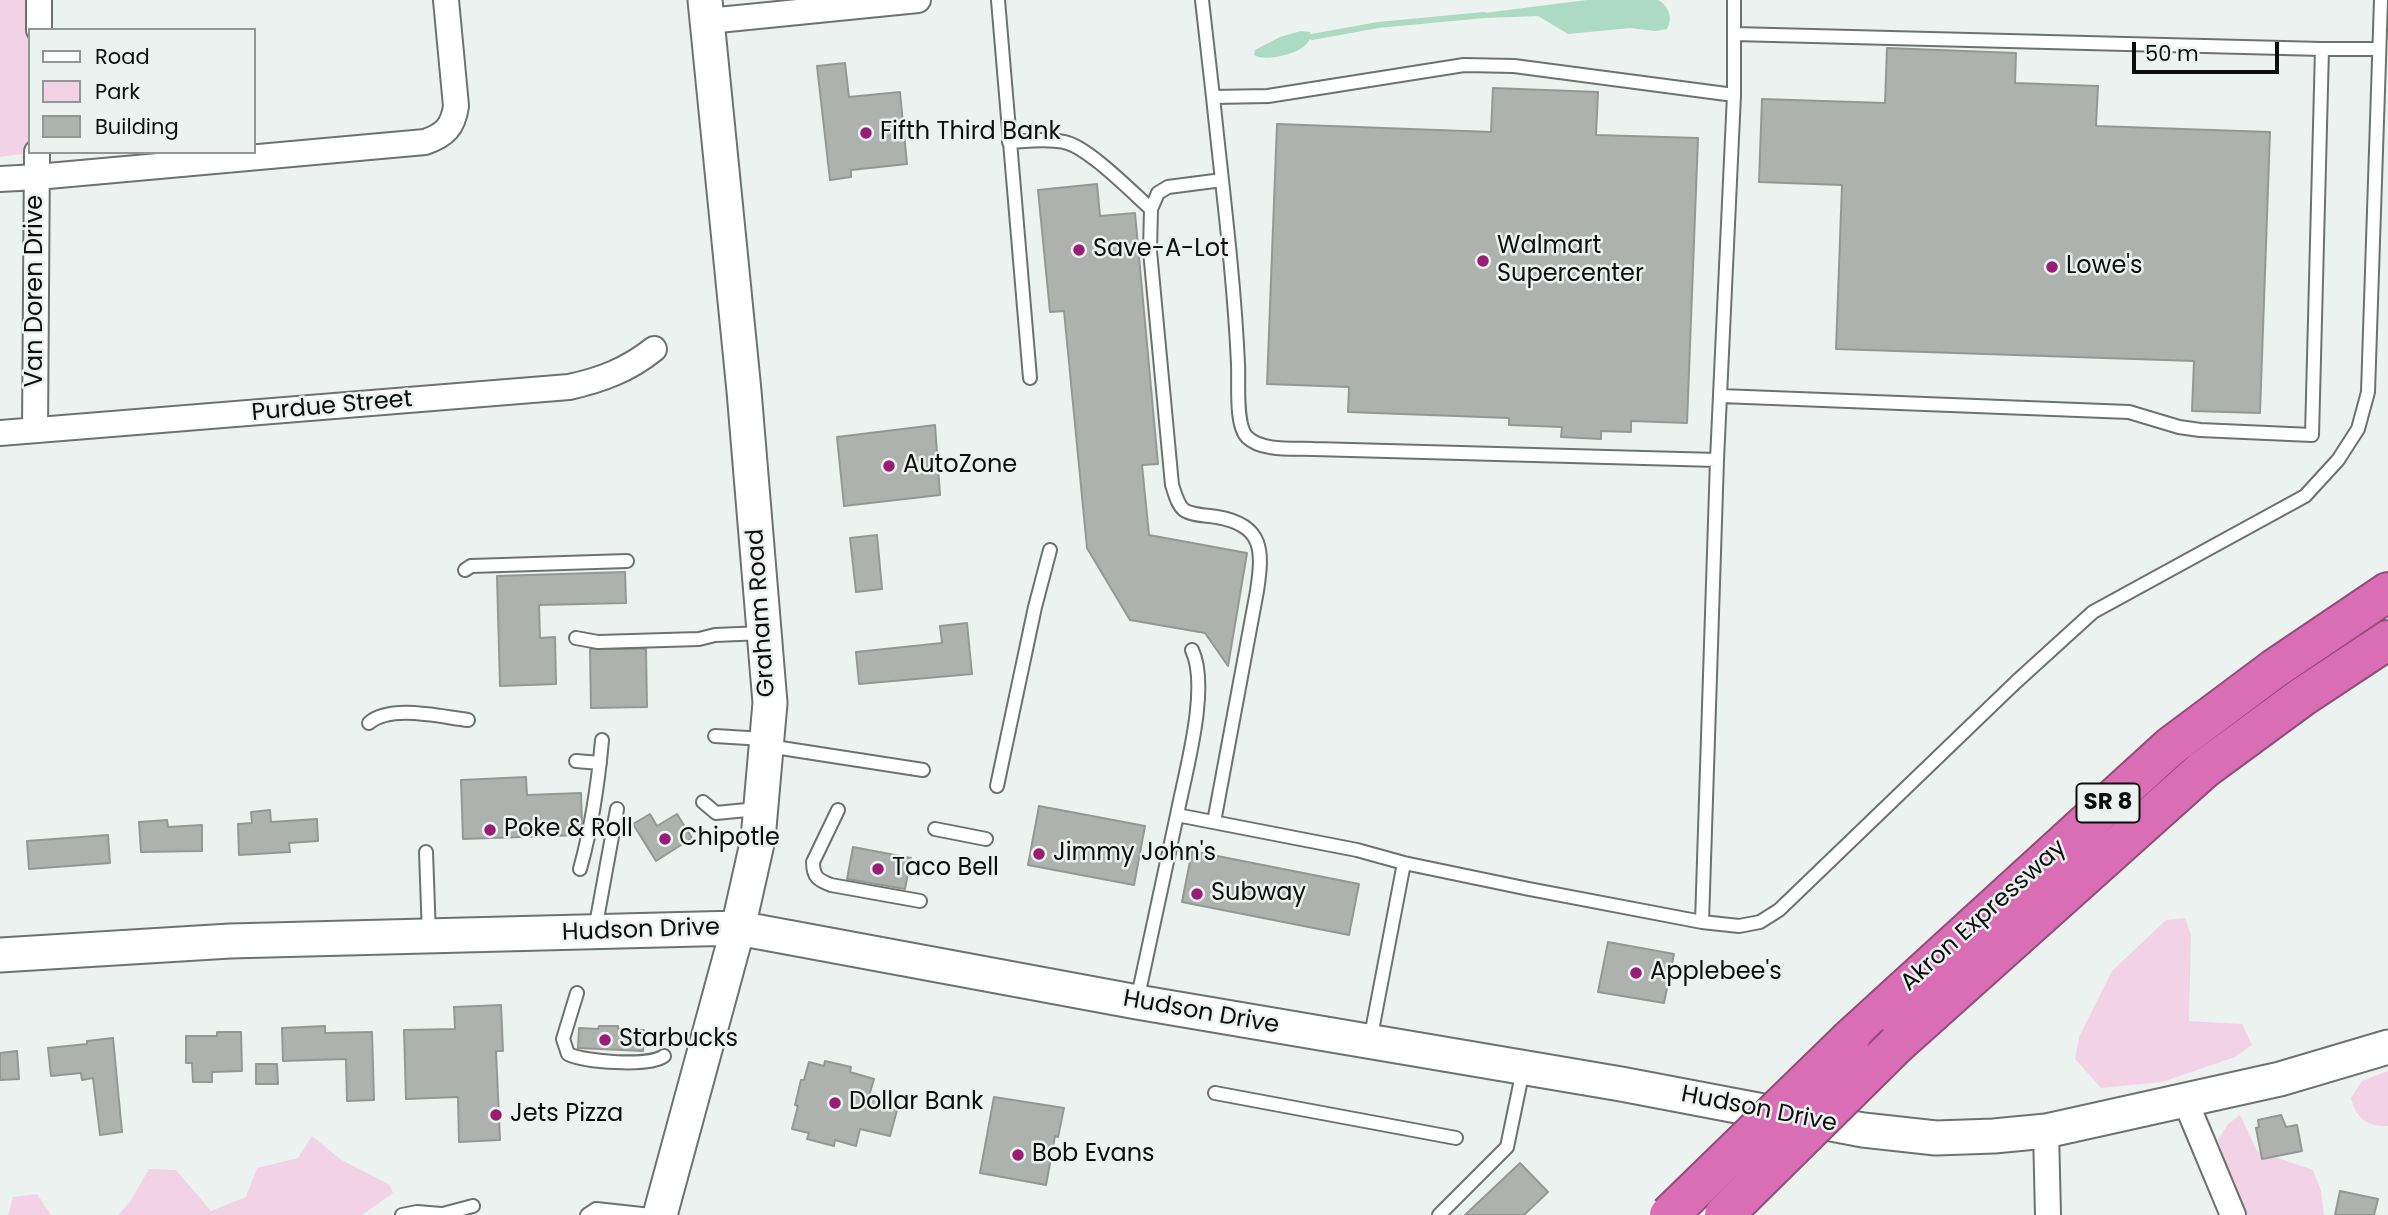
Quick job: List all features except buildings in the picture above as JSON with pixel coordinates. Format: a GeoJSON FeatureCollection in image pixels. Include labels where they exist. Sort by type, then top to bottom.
{"type":"FeatureCollection","features":[{"type":"Feature","properties":{"kind":"highway","name":"Akron Expressway"},"geometry":{"type":"LineString","coordinates":[[1669,1215],[1850,1039],[2171,746],[2274,669],[2388,592]]}},
{"type":"Feature","properties":{"kind":"highway","name":"Akron Expressway"},"geometry":{"type":"LineString","coordinates":[[1724,1215],[1897,1045],[2204,769],[2302,697],[2388,640]]}},
{"type":"Feature","properties":{"kind":"street"},"geometry":{"type":"LineString","coordinates":[[39,0],[39,28]]}},
{"type":"Feature","properties":{"kind":"street"},"geometry":{"type":"LineString","coordinates":[[0,179],[425,142],[437,138],[454,119],[456,106],[446,0]]}},
{"type":"Feature","properties":{"kind":"street"},"geometry":{"type":"LineString","coordinates":[[706,11],[918,0]]}},
{"type":"Feature","properties":{"kind":"street","name":"Graham Road"},"geometry":{"type":"LineString","coordinates":[[660,1215],[738,928],[758,839],[770,703],[706,11]]}},
{"type":"Feature","properties":{"kind":"street","name":"Van Doren Drive"},"geometry":{"type":"LineString","coordinates":[[35,430],[37,154]]}},
{"type":"Feature","properties":{"kind":"street","name":"Purdue Street"},"geometry":{"type":"LineString","coordinates":[[0,433],[569,387],[604,379],[639,361],[653,349]]}},
{"type":"Feature","properties":{"kind":"street","name":"Hudson Drive"},"geometry":{"type":"LineString","coordinates":[[0,955],[230,941],[738,928],[1137,1002],[1884,1133],[1936,1138],[2046,1131],[2280,1079],[2388,1048]]}},
{"type":"Feature","properties":{"kind":"street"},"geometry":{"type":"LineString","coordinates":[[2185,1100],[2233,1215]]}},
{"type":"Feature","properties":{"kind":"street"},"geometry":{"type":"LineString","coordinates":[[2046,1131],[2048,1215]]}},
{"type":"Feature","properties":{"kind":"lane"},"geometry":{"type":"LineString","coordinates":[[998,0],[1030,378]]}},
{"type":"Feature","properties":{"kind":"lane"},"geometry":{"type":"LineString","coordinates":[[1202,0],[1222,180],[1238,360],[1240,423],[1245,436],[1254,443],[1271,447],[1717,460]]}},
{"type":"Feature","properties":{"kind":"lane"},"geometry":{"type":"LineString","coordinates":[[1702,922],[1717,460],[1734,95],[1734,0]]}},
{"type":"Feature","properties":{"kind":"lane"},"geometry":{"type":"LineString","coordinates":[[1177,815],[1702,922],[1739,926],[1760,922],[1779,910],[2016,682],[2093,612],[2305,496],[2338,460],[2358,429],[2368,392],[2381,0]]}},
{"type":"Feature","properties":{"kind":"lane"},"geometry":{"type":"LineString","coordinates":[[1734,34],[2379,49]]}},
{"type":"Feature","properties":{"kind":"lane"},"geometry":{"type":"LineString","coordinates":[[1721,396],[2129,412],[2179,427],[2200,430],[2312,435],[2322,49]]}},
{"type":"Feature","properties":{"kind":"lane"},"geometry":{"type":"LineString","coordinates":[[1213,97],[1268,96],[1464,65],[1514,66],[1734,95]]}},
{"type":"Feature","properties":{"kind":"lane"},"geometry":{"type":"LineString","coordinates":[[1009,142],[1056,141],[1081,148],[1151,209]]}},
{"type":"Feature","properties":{"kind":"lane"},"geometry":{"type":"LineString","coordinates":[[1214,822],[1257,591],[1261,565],[1260,548],[1248,528],[1220,517],[1184,509],[1177,500],[1172,485],[1150,251],[1151,209],[1158,193],[1168,187],[1222,180]]}},
{"type":"Feature","properties":{"kind":"lane"},"geometry":{"type":"LineString","coordinates":[[997,786],[1035,607],[1050,550]]}},
{"type":"Feature","properties":{"kind":"lane"},"geometry":{"type":"LineString","coordinates":[[465,570],[471,566],[627,561]]}},
{"type":"Feature","properties":{"kind":"lane"},"geometry":{"type":"LineString","coordinates":[[576,638],[598,642],[699,639],[715,635],[765,633]]}},
{"type":"Feature","properties":{"kind":"lane"},"geometry":{"type":"LineString","coordinates":[[1137,1002],[1199,700],[1198,663],[1192,650]]}},
{"type":"Feature","properties":{"kind":"lane"},"geometry":{"type":"LineString","coordinates":[[369,723],[377,716],[388,713],[468,720]]}},
{"type":"Feature","properties":{"kind":"lane"},"geometry":{"type":"LineString","coordinates":[[715,736],[768,742],[923,770]]}},
{"type":"Feature","properties":{"kind":"lane"},"geometry":{"type":"LineString","coordinates":[[580,869],[593,821],[601,740]]}},
{"type":"Feature","properties":{"kind":"lane"},"geometry":{"type":"LineString","coordinates":[[576,761],[600,763]]}},
{"type":"Feature","properties":{"kind":"lane"},"geometry":{"type":"LineString","coordinates":[[702,802],[716,813],[761,809]]}},
{"type":"Feature","properties":{"kind":"lane"},"geometry":{"type":"LineString","coordinates":[[595,932],[617,809]]}},
{"type":"Feature","properties":{"kind":"lane"},"geometry":{"type":"LineString","coordinates":[[838,810],[813,862],[813,872],[818,880],[831,885],[920,901]]}},
{"type":"Feature","properties":{"kind":"lane"},"geometry":{"type":"LineString","coordinates":[[935,829],[986,839]]}},
{"type":"Feature","properties":{"kind":"lane"},"geometry":{"type":"LineString","coordinates":[[426,852],[429,937]]}},
{"type":"Feature","properties":{"kind":"lane"},"geometry":{"type":"LineString","coordinates":[[1370,1041],[1404,863]]}},
{"type":"Feature","properties":{"kind":"lane"},"geometry":{"type":"LineString","coordinates":[[577,993],[563,1039],[568,1054],[586,1059],[651,1062],[664,1056]]}},
{"type":"Feature","properties":{"kind":"lane"},"geometry":{"type":"LineString","coordinates":[[1439,1215],[1507,1147],[1523,1068]]}},
{"type":"Feature","properties":{"kind":"lane"},"geometry":{"type":"LineString","coordinates":[[1215,1093],[1456,1138]]}},
{"type":"Feature","properties":{"kind":"lane"},"geometry":{"type":"LineString","coordinates":[[402,1215],[417,1212],[440,1214],[473,1206]]}},
{"type":"Feature","properties":{"kind":"lane"},"geometry":{"type":"LineString","coordinates":[[587,1215],[596,1209],[651,1215]]}},
{"type":"Feature","properties":{"kind":"green space"},"geometry":{"type":"Polygon","coordinates":[[[0,0],[30,0],[28,153],[0,157],[0,0]]]}},
{"type":"Feature","properties":{"kind":"green space"},"geometry":{"type":"Polygon","coordinates":[[[2185,918],[2191,935],[2189,1021],[2242,1024],[2252,1045],[2235,1057],[2162,1082],[2101,1088],[2075,1059],[2079,1037],[2112,971],[2166,920],[2185,918]]]}},
{"type":"Feature","properties":{"kind":"green space"},"geometry":{"type":"Polygon","coordinates":[[[2388,1071],[2388,1126],[2374,1125],[2359,1116],[2351,1098],[2362,1081],[2388,1071]]]}},
{"type":"Feature","properties":{"kind":"green space"},"geometry":{"type":"Polygon","coordinates":[[[2240,1115],[2257,1151],[2313,1170],[2321,1191],[2324,1215],[2245,1215],[2218,1140],[2228,1124],[2240,1115]]]}},
{"type":"Feature","properties":{"kind":"green space"},"geometry":{"type":"Polygon","coordinates":[[[312,1136],[340,1159],[390,1185],[393,1193],[362,1215],[118,1215],[130,1202],[149,1169],[176,1170],[211,1211],[246,1197],[257,1168],[298,1158],[312,1136]]]}},
{"type":"Feature","properties":{"kind":"green space"},"geometry":{"type":"Polygon","coordinates":[[[37,1194],[51,1215],[8,1215],[13,1197],[37,1194]]]}},
{"type":"Feature","properties":{"kind":"shaded area"},"geometry":{"type":"Polygon","coordinates":[[[1587,0],[1658,0],[1667,9],[1669,25],[1667,29],[1656,31],[1630,28],[1568,34],[1538,16],[1484,18],[1484,13],[1587,0]]]}},
{"type":"Feature","properties":{"kind":"shaded area"},"geometry":{"type":"Polygon","coordinates":[[[1301,31],[1310,32],[1310,39],[1298,50],[1279,57],[1254,55],[1255,50],[1280,37],[1301,31]]]}},
{"type":"Feature","properties":{"kind":"waterway"},"geometry":{"type":"LineString","coordinates":[[1312,37],[1378,25],[1484,15]]}},
{"type":"Feature","properties":{"kind":"place","name":"Fifth Third Bank"},"geometry":{"type":"Point","coordinates":[866,133]}},
{"type":"Feature","properties":{"kind":"place","name":"Save-A-Lot"},"geometry":{"type":"Point","coordinates":[1079,250]}},
{"type":"Feature","properties":{"kind":"place","name":"Walmart Supercenter"},"geometry":{"type":"Point","coordinates":[1483,261]}},
{"type":"Feature","properties":{"kind":"place","name":"Lowe's"},"geometry":{"type":"Point","coordinates":[2052,267]}},
{"type":"Feature","properties":{"kind":"place","name":"AutoZone"},"geometry":{"type":"Point","coordinates":[889,466]}},
{"type":"Feature","properties":{"kind":"place","name":"Poke & Roll"},"geometry":{"type":"Point","coordinates":[490,830]}},
{"type":"Feature","properties":{"kind":"place","name":"Chipotle"},"geometry":{"type":"Point","coordinates":[665,839]}},
{"type":"Feature","properties":{"kind":"place","name":"Jimmy John's"},"geometry":{"type":"Point","coordinates":[1039,854]}},
{"type":"Feature","properties":{"kind":"place","name":"Taco Bell"},"geometry":{"type":"Point","coordinates":[878,869]}},
{"type":"Feature","properties":{"kind":"place","name":"Subway"},"geometry":{"type":"Point","coordinates":[1197,894]}},
{"type":"Feature","properties":{"kind":"place","name":"Applebee's"},"geometry":{"type":"Point","coordinates":[1636,973]}},
{"type":"Feature","properties":{"kind":"place","name":"Starbucks"},"geometry":{"type":"Point","coordinates":[605,1040]}},
{"type":"Feature","properties":{"kind":"place","name":"Dollar Bank"},"geometry":{"type":"Point","coordinates":[835,1103]}},
{"type":"Feature","properties":{"kind":"place","name":"Jets Pizza"},"geometry":{"type":"Point","coordinates":[496,1115]}},
{"type":"Feature","properties":{"kind":"place","name":"Bob Evans"},"geometry":{"type":"Point","coordinates":[1018,1155]}}]}
